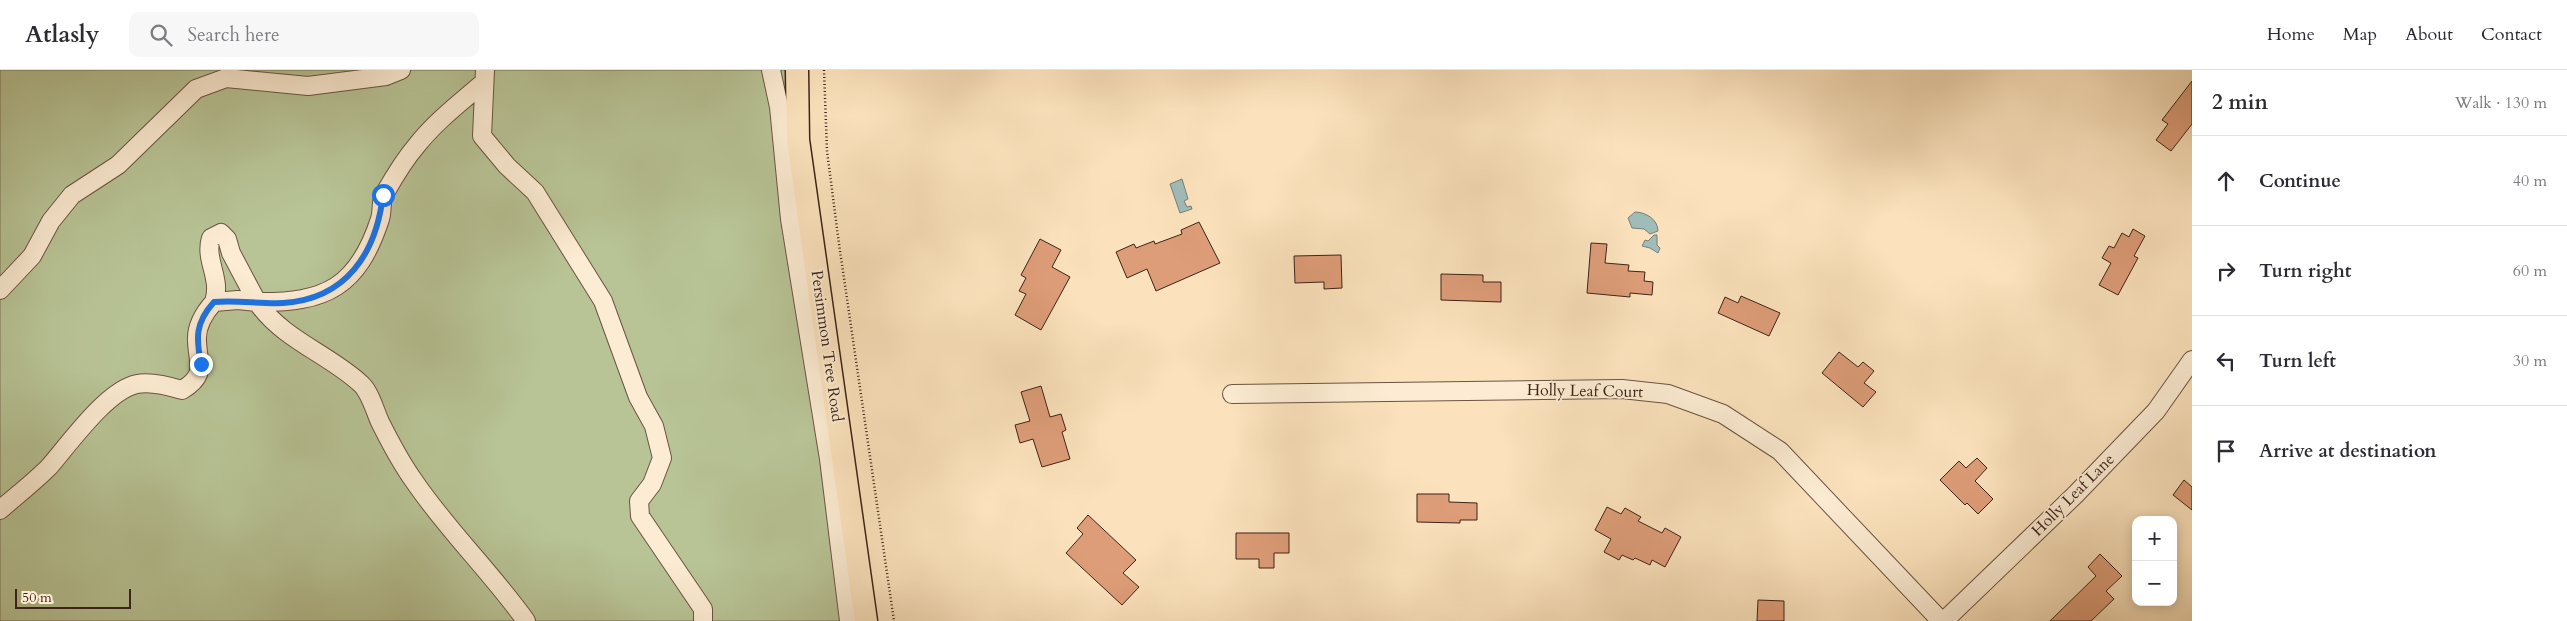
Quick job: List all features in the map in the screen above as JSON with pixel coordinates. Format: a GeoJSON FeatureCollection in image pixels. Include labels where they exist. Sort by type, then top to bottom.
{"type":"FeatureCollection","features":[{"type":"Feature","properties":{"kind":"main road","name":"Persimmon Tree Road"},"geometry":{"type":"LineString","coordinates":[[797,70],[798,140],[866,621]]}},
{"type":"Feature","properties":{"kind":"street"},"geometry":{"type":"LineString","coordinates":[[0,290],[32,256],[50,220],[72,196],[118,165],[196,89],[226,78],[308,86],[386,76],[401,70]]}},
{"type":"Feature","properties":{"kind":"street"},"geometry":{"type":"LineString","coordinates":[[771,70],[779,108],[790,219],[829,459],[849,621]]}},
{"type":"Feature","properties":{"kind":"street"},"geometry":{"type":"LineString","coordinates":[[214,302],[238,300],[283,303],[316,298],[340,286],[361,261],[380,218],[383,195],[416,145],[485,76]]}},
{"type":"Feature","properties":{"kind":"street"},"geometry":{"type":"LineString","coordinates":[[485,76],[482,136],[507,166],[535,192],[603,301],[638,398],[654,426],[662,458],[652,484],[639,501],[640,516],[703,609],[703,621]]}},
{"type":"Feature","properties":{"kind":"street"},"geometry":{"type":"LineString","coordinates":[[0,510],[47,468],[87,422],[116,395],[137,384],[163,385],[182,390],[197,378],[201,364],[197,340],[202,315],[214,302],[217,278],[209,245],[211,238],[222,233],[227,239],[231,252],[257,302],[268,317],[292,337],[363,386],[414,481],[468,550],[500,585],[526,621]]}},
{"type":"Feature","properties":{"kind":"street","name":"Holly Leaf Lane"},"geometry":{"type":"LineString","coordinates":[[1942,621],[2075,495],[2156,411],[2192,360]]}},
{"type":"Feature","properties":{"kind":"street","name":"Holly Leaf Court"},"geometry":{"type":"LineString","coordinates":[[1232,394],[1622,389],[1668,394],[1723,414],[1780,451],[1942,621]]}},
{"type":"Feature","properties":{"kind":"path"},"geometry":{"type":"LineString","coordinates":[[824,70],[827,151],[836,226],[894,621]]}},
{"type":"Feature","properties":{"kind":"green space"},"geometry":{"type":"Polygon","coordinates":[[[0,70],[789,70],[859,621],[0,621],[0,70]]]}},
{"type":"Feature","properties":{"kind":"water"},"geometry":{"type":"Polygon","coordinates":[[[1182,179],[1188,199],[1184,201],[1187,207],[1191,206],[1192,209],[1180,213],[1170,184],[1182,179]]]}},
{"type":"Feature","properties":{"kind":"water"},"geometry":{"type":"Polygon","coordinates":[[[1635,212],[1643,213],[1650,217],[1656,223],[1658,231],[1650,234],[1644,229],[1632,228],[1628,218],[1635,212]]]}},
{"type":"Feature","properties":{"kind":"water"},"geometry":{"type":"Polygon","coordinates":[[[1654,235],[1657,235],[1657,245],[1660,248],[1658,253],[1642,246],[1645,240],[1648,241],[1654,235]]]}},
{"type":"Feature","properties":{"kind":"building"},"geometry":{"type":"Polygon","coordinates":[[[2192,81],[2192,124],[2171,151],[2156,140],[2168,124],[2162,120],[2192,81]]]}},
{"type":"Feature","properties":{"kind":"building"},"geometry":{"type":"Polygon","coordinates":[[[1199,222],[1220,263],[1156,291],[1147,269],[1127,278],[1116,252],[1134,244],[1136,248],[1154,241],[1155,244],[1182,234],[1181,230],[1199,222]]]}},
{"type":"Feature","properties":{"kind":"building"},"geometry":{"type":"Polygon","coordinates":[[[2133,229],[2145,236],[2134,256],[2138,258],[2118,295],[2099,285],[2111,263],[2102,258],[2109,246],[2114,248],[2122,233],[2129,237],[2133,229]]]}},
{"type":"Feature","properties":{"kind":"building"},"geometry":{"type":"Polygon","coordinates":[[[1040,239],[1061,250],[1052,267],[1070,277],[1041,330],[1015,315],[1026,294],[1019,291],[1026,278],[1021,275],[1040,239]]]}},
{"type":"Feature","properties":{"kind":"building"},"geometry":{"type":"Polygon","coordinates":[[[1591,243],[1607,244],[1605,263],[1629,265],[1628,271],[1645,272],[1644,281],[1653,282],[1652,295],[1630,293],[1630,297],[1587,293],[1591,243]]]}},
{"type":"Feature","properties":{"kind":"building"},"geometry":{"type":"Polygon","coordinates":[[[1341,255],[1342,288],[1324,289],[1324,282],[1295,283],[1294,256],[1341,255]]]}},
{"type":"Feature","properties":{"kind":"building"},"geometry":{"type":"Polygon","coordinates":[[[1441,274],[1483,275],[1483,282],[1501,282],[1501,302],[1441,300],[1441,274]]]}},
{"type":"Feature","properties":{"kind":"building"},"geometry":{"type":"Polygon","coordinates":[[[1741,296],[1780,313],[1769,336],[1718,313],[1725,297],[1738,303],[1741,296]]]}},
{"type":"Feature","properties":{"kind":"building"},"geometry":{"type":"Polygon","coordinates":[[[1839,352],[1858,367],[1863,362],[1874,371],[1864,383],[1876,392],[1863,407],[1822,373],[1839,352]]]}},
{"type":"Feature","properties":{"kind":"building"},"geometry":{"type":"Polygon","coordinates":[[[1041,386],[1050,417],[1061,414],[1066,430],[1062,432],[1070,459],[1042,467],[1033,439],[1020,443],[1015,425],[1030,421],[1021,392],[1041,386]]]}},
{"type":"Feature","properties":{"kind":"building"},"geometry":{"type":"Polygon","coordinates":[[[1977,458],[1987,468],[1975,481],[1993,499],[1978,514],[1967,503],[1965,505],[1940,480],[1959,461],[1966,468],[1977,458]]]}},
{"type":"Feature","properties":{"kind":"building"},"geometry":{"type":"Polygon","coordinates":[[[2184,480],[2192,487],[2192,510],[2173,495],[2184,480]]]}},
{"type":"Feature","properties":{"kind":"building"},"geometry":{"type":"Polygon","coordinates":[[[1417,494],[1449,494],[1449,502],[1477,503],[1477,520],[1460,520],[1460,523],[1417,522],[1417,494]]]}},
{"type":"Feature","properties":{"kind":"building"},"geometry":{"type":"Polygon","coordinates":[[[1607,507],[1621,514],[1625,508],[1641,517],[1638,521],[1662,533],[1665,528],[1681,537],[1665,567],[1652,560],[1650,565],[1635,558],[1633,560],[1622,555],[1619,560],[1604,552],[1611,539],[1595,530],[1607,507]]]}},
{"type":"Feature","properties":{"kind":"building"},"geometry":{"type":"Polygon","coordinates":[[[1088,515],[1136,560],[1123,573],[1139,587],[1122,605],[1066,553],[1083,534],[1077,528],[1088,515]]]}},
{"type":"Feature","properties":{"kind":"building"},"geometry":{"type":"Polygon","coordinates":[[[1236,533],[1289,533],[1289,553],[1274,553],[1274,568],[1259,568],[1259,559],[1236,559],[1236,533]]]}},
{"type":"Feature","properties":{"kind":"building"},"geometry":{"type":"Polygon","coordinates":[[[2100,554],[2122,576],[2106,591],[2114,599],[2091,621],[2050,621],[2096,576],[2088,567],[2100,554]]]}},
{"type":"Feature","properties":{"kind":"building"},"geometry":{"type":"Polygon","coordinates":[[[1758,600],[1784,601],[1784,621],[1757,621],[1758,600]]]}},
{"type":"Feature","properties":{"kind":"route"},"geometry":{"type":"LineString","coordinates":[[201,364],[197,340],[202,315],[214,302],[238,300],[283,303],[316,298],[340,286],[361,261],[380,218],[383,195]]}}]}
